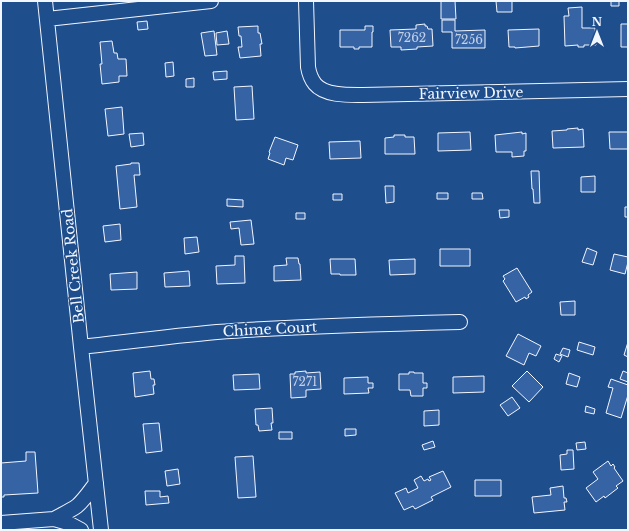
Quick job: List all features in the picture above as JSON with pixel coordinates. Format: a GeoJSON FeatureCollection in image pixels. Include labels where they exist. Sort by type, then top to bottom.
{"type":"FeatureCollection","features":[{"type":"Feature","properties":{"kind":"street","name":"Bell Creek Road"},"geometry":{"type":"LineString","coordinates":[[45,1],[81,348],[102,530]]}},
{"type":"Feature","properties":{"kind":"street"},"geometry":{"type":"LineString","coordinates":[[47,19],[211,1]]}},
{"type":"Feature","properties":{"kind":"street","name":"Fairview Drive"},"geometry":{"type":"LineString","coordinates":[[306,1],[308,67],[316,85],[328,92],[363,95],[628,89]]}},
{"type":"Feature","properties":{"kind":"street","name":"Chime Court"},"geometry":{"type":"LineString","coordinates":[[81,348],[216,332],[292,327],[460,322]]}},
{"type":"Feature","properties":{"kind":"street"},"geometry":{"type":"LineString","coordinates":[[54,519],[77,506],[96,483]]}},
{"type":"Feature","properties":{"kind":"street"},"geometry":{"type":"LineString","coordinates":[[1,523],[54,519],[68,523],[81,530]]}},
{"type":"Feature","properties":{"kind":"building"},"geometry":{"type":"Polygon","coordinates":[[[441,1],[455,1],[456,19],[441,19],[441,1]]]}},
{"type":"Feature","properties":{"kind":"building"},"geometry":{"type":"Polygon","coordinates":[[[496,1],[512,1],[512,12],[497,12],[496,1]]]}},
{"type":"Feature","properties":{"kind":"building"},"geometry":{"type":"Polygon","coordinates":[[[611,1],[619,1],[619,6],[611,6],[611,1]]]}},
{"type":"Feature","properties":{"kind":"building"},"geometry":{"type":"Polygon","coordinates":[[[582,7],[582,28],[595,28],[596,45],[584,45],[584,47],[578,47],[578,45],[565,46],[564,16],[569,16],[568,8],[582,7]]]}},
{"type":"Feature","properties":{"kind":"building"},"geometry":{"type":"Polygon","coordinates":[[[442,20],[455,20],[455,31],[485,30],[485,48],[452,48],[452,32],[442,32],[442,20]]]}},
{"type":"Feature","properties":{"kind":"building"},"geometry":{"type":"Polygon","coordinates":[[[147,21],[148,29],[138,30],[137,22],[147,21]]]}},
{"type":"Feature","properties":{"kind":"building"},"geometry":{"type":"Polygon","coordinates":[[[425,24],[428,29],[432,29],[433,46],[401,50],[401,47],[391,47],[390,30],[416,29],[416,25],[425,24]]]}},
{"type":"Feature","properties":{"kind":"building"},"geometry":{"type":"Polygon","coordinates":[[[621,24],[628,24],[628,47],[621,47],[621,24]]]}},
{"type":"Feature","properties":{"kind":"building"},"geometry":{"type":"Polygon","coordinates":[[[258,26],[258,33],[260,33],[262,44],[260,44],[261,56],[240,58],[238,47],[242,47],[238,27],[258,26]]]}},
{"type":"Feature","properties":{"kind":"building"},"geometry":{"type":"Polygon","coordinates":[[[365,26],[373,26],[372,47],[359,47],[359,49],[354,49],[354,47],[340,47],[340,30],[365,30],[365,26]]]}},
{"type":"Feature","properties":{"kind":"building"},"geometry":{"type":"Polygon","coordinates":[[[539,29],[539,46],[509,47],[508,30],[539,29]]]}},
{"type":"Feature","properties":{"kind":"building"},"geometry":{"type":"Polygon","coordinates":[[[214,31],[217,55],[205,56],[201,33],[214,31]]]}},
{"type":"Feature","properties":{"kind":"building"},"geometry":{"type":"Polygon","coordinates":[[[227,31],[229,44],[217,45],[216,33],[227,31]]]}},
{"type":"Feature","properties":{"kind":"building"},"geometry":{"type":"Polygon","coordinates":[[[112,41],[114,53],[117,53],[118,59],[126,59],[127,76],[119,76],[119,82],[102,84],[100,42],[112,41]]]}},
{"type":"Feature","properties":{"kind":"building"},"geometry":{"type":"Polygon","coordinates":[[[173,62],[174,76],[166,77],[165,63],[173,62]]]}},
{"type":"Feature","properties":{"kind":"building"},"geometry":{"type":"Polygon","coordinates":[[[227,71],[227,79],[214,80],[213,72],[227,71]]]}},
{"type":"Feature","properties":{"kind":"building"},"geometry":{"type":"Polygon","coordinates":[[[194,78],[194,87],[186,87],[186,79],[194,78]]]}},
{"type":"Feature","properties":{"kind":"building"},"geometry":{"type":"Polygon","coordinates":[[[252,86],[254,119],[236,120],[234,87],[252,86]]]}},
{"type":"Feature","properties":{"kind":"building"},"geometry":{"type":"Polygon","coordinates":[[[122,107],[124,134],[108,136],[105,109],[122,107]]]}},
{"type":"Feature","properties":{"kind":"building"},"geometry":{"type":"Polygon","coordinates":[[[578,128],[578,130],[583,129],[584,147],[553,148],[552,131],[578,128]]]}},
{"type":"Feature","properties":{"kind":"building"},"geometry":{"type":"Polygon","coordinates":[[[470,132],[471,150],[438,151],[438,133],[470,132]]]}},
{"type":"Feature","properties":{"kind":"building"},"geometry":{"type":"Polygon","coordinates":[[[522,132],[522,134],[526,133],[526,151],[524,151],[524,156],[512,157],[512,152],[496,152],[495,135],[522,132]]]}},
{"type":"Feature","properties":{"kind":"building"},"geometry":{"type":"Polygon","coordinates":[[[609,132],[628,132],[628,149],[610,149],[609,132]]]}},
{"type":"Feature","properties":{"kind":"building"},"geometry":{"type":"Polygon","coordinates":[[[143,133],[144,145],[131,147],[129,134],[143,133]]]}},
{"type":"Feature","properties":{"kind":"building"},"geometry":{"type":"Polygon","coordinates":[[[394,135],[414,137],[415,154],[385,154],[385,138],[394,137],[394,135]]]}},
{"type":"Feature","properties":{"kind":"building"},"geometry":{"type":"Polygon","coordinates":[[[275,137],[298,145],[293,160],[286,158],[284,165],[268,159],[275,137]]]}},
{"type":"Feature","properties":{"kind":"building"},"geometry":{"type":"Polygon","coordinates":[[[360,141],[361,158],[330,159],[329,142],[360,141]]]}},
{"type":"Feature","properties":{"kind":"building"},"geometry":{"type":"Polygon","coordinates":[[[139,163],[140,175],[134,175],[137,207],[120,209],[116,166],[139,163]]]}},
{"type":"Feature","properties":{"kind":"building"},"geometry":{"type":"Polygon","coordinates":[[[531,171],[539,171],[540,203],[534,203],[531,171]]]}},
{"type":"Feature","properties":{"kind":"building"},"geometry":{"type":"Polygon","coordinates":[[[595,176],[595,192],[581,192],[581,177],[595,176]]]}},
{"type":"Feature","properties":{"kind":"building"},"geometry":{"type":"Polygon","coordinates":[[[385,186],[394,186],[394,202],[386,203],[385,186]]]}},
{"type":"Feature","properties":{"kind":"building"},"geometry":{"type":"Polygon","coordinates":[[[437,193],[448,193],[448,199],[437,199],[437,193]]]}},
{"type":"Feature","properties":{"kind":"building"},"geometry":{"type":"Polygon","coordinates":[[[472,193],[482,193],[483,199],[472,199],[472,193]]]}},
{"type":"Feature","properties":{"kind":"building"},"geometry":{"type":"Polygon","coordinates":[[[333,194],[342,194],[342,200],[333,200],[333,194]]]}},
{"type":"Feature","properties":{"kind":"building"},"geometry":{"type":"Polygon","coordinates":[[[227,199],[243,200],[243,207],[227,206],[227,199]]]}},
{"type":"Feature","properties":{"kind":"building"},"geometry":{"type":"Polygon","coordinates":[[[625,207],[628,207],[628,217],[625,217],[625,207]]]}},
{"type":"Feature","properties":{"kind":"building"},"geometry":{"type":"Polygon","coordinates":[[[499,210],[509,210],[509,217],[500,218],[499,210]]]}},
{"type":"Feature","properties":{"kind":"building"},"geometry":{"type":"Polygon","coordinates":[[[296,213],[305,213],[305,219],[296,219],[296,213]]]}},
{"type":"Feature","properties":{"kind":"building"},"geometry":{"type":"Polygon","coordinates":[[[251,220],[254,244],[241,245],[239,228],[231,229],[230,222],[251,220]]]}},
{"type":"Feature","properties":{"kind":"building"},"geometry":{"type":"Polygon","coordinates":[[[120,224],[121,240],[105,242],[103,226],[120,224]]]}},
{"type":"Feature","properties":{"kind":"building"},"geometry":{"type":"Polygon","coordinates":[[[197,237],[199,252],[185,254],[184,238],[197,237]]]}},
{"type":"Feature","properties":{"kind":"building"},"geometry":{"type":"Polygon","coordinates":[[[587,248],[597,252],[593,265],[582,262],[587,248]]]}},
{"type":"Feature","properties":{"kind":"building"},"geometry":{"type":"Polygon","coordinates":[[[440,249],[470,249],[470,266],[440,266],[440,249]]]}},
{"type":"Feature","properties":{"kind":"building"},"geometry":{"type":"Polygon","coordinates":[[[614,254],[628,257],[625,274],[610,270],[614,254]]]}},
{"type":"Feature","properties":{"kind":"building"},"geometry":{"type":"Polygon","coordinates":[[[235,256],[244,256],[245,283],[217,284],[216,266],[235,265],[235,256]]]}},
{"type":"Feature","properties":{"kind":"building"},"geometry":{"type":"Polygon","coordinates":[[[286,258],[298,258],[301,280],[274,281],[274,266],[287,265],[286,258]]]}},
{"type":"Feature","properties":{"kind":"building"},"geometry":{"type":"Polygon","coordinates":[[[330,259],[355,259],[356,275],[331,274],[330,259]]]}},
{"type":"Feature","properties":{"kind":"building"},"geometry":{"type":"Polygon","coordinates":[[[415,259],[415,274],[390,275],[389,260],[415,259]]]}},
{"type":"Feature","properties":{"kind":"building"},"geometry":{"type":"Polygon","coordinates":[[[517,268],[532,292],[526,299],[525,297],[516,302],[503,281],[505,279],[503,276],[517,268]]]}},
{"type":"Feature","properties":{"kind":"building"},"geometry":{"type":"Polygon","coordinates":[[[189,271],[190,286],[165,287],[164,273],[189,271]]]}},
{"type":"Feature","properties":{"kind":"building"},"geometry":{"type":"Polygon","coordinates":[[[137,272],[137,289],[111,290],[110,274],[137,272]]]}},
{"type":"Feature","properties":{"kind":"building"},"geometry":{"type":"Polygon","coordinates":[[[575,301],[575,315],[561,315],[560,302],[575,301]]]}},
{"type":"Feature","properties":{"kind":"building"},"geometry":{"type":"Polygon","coordinates":[[[518,334],[541,346],[536,356],[529,353],[524,365],[506,356],[518,334]]]}},
{"type":"Feature","properties":{"kind":"building"},"geometry":{"type":"Polygon","coordinates":[[[579,342],[595,347],[593,355],[577,350],[579,342]]]}},
{"type":"Feature","properties":{"kind":"building"},"geometry":{"type":"Polygon","coordinates":[[[628,342],[628,357],[624,355],[628,342]]]}},
{"type":"Feature","properties":{"kind":"building"},"geometry":{"type":"Polygon","coordinates":[[[563,348],[570,350],[568,357],[560,354],[563,348]]]}},
{"type":"Feature","properties":{"kind":"building"},"geometry":{"type":"Polygon","coordinates":[[[556,354],[562,356],[559,362],[554,359],[556,354]]]}},
{"type":"Feature","properties":{"kind":"building"},"geometry":{"type":"Polygon","coordinates":[[[150,371],[151,379],[154,379],[154,394],[135,397],[133,373],[150,371]]]}},
{"type":"Feature","properties":{"kind":"building"},"geometry":{"type":"Polygon","coordinates":[[[306,371],[306,373],[320,372],[321,389],[306,390],[306,397],[291,398],[290,374],[306,371]]]}},
{"type":"Feature","properties":{"kind":"building"},"geometry":{"type":"Polygon","coordinates":[[[527,371],[543,387],[529,402],[512,386],[527,371]]]}},
{"type":"Feature","properties":{"kind":"building"},"geometry":{"type":"Polygon","coordinates":[[[623,371],[628,373],[628,382],[620,379],[623,371]]]}},
{"type":"Feature","properties":{"kind":"building"},"geometry":{"type":"Polygon","coordinates":[[[409,372],[423,373],[423,383],[427,383],[427,388],[423,388],[423,396],[411,396],[410,390],[399,390],[399,374],[409,374],[409,372]]]}},
{"type":"Feature","properties":{"kind":"building"},"geometry":{"type":"Polygon","coordinates":[[[569,373],[580,377],[577,387],[566,384],[569,373]]]}},
{"type":"Feature","properties":{"kind":"building"},"geometry":{"type":"Polygon","coordinates":[[[259,374],[260,389],[234,390],[233,375],[259,374]]]}},
{"type":"Feature","properties":{"kind":"building"},"geometry":{"type":"Polygon","coordinates":[[[484,376],[484,392],[453,393],[453,377],[484,376]]]}},
{"type":"Feature","properties":{"kind":"building"},"geometry":{"type":"Polygon","coordinates":[[[368,377],[368,383],[373,383],[373,388],[368,388],[369,393],[344,394],[344,378],[368,377]]]}},
{"type":"Feature","properties":{"kind":"building"},"geometry":{"type":"Polygon","coordinates":[[[611,379],[628,385],[628,395],[621,418],[606,413],[613,388],[608,387],[611,379]]]}},
{"type":"Feature","properties":{"kind":"building"},"geometry":{"type":"Polygon","coordinates":[[[512,397],[520,408],[508,416],[500,405],[512,397]]]}},
{"type":"Feature","properties":{"kind":"building"},"geometry":{"type":"Polygon","coordinates":[[[586,406],[595,409],[594,414],[585,412],[586,406]]]}},
{"type":"Feature","properties":{"kind":"building"},"geometry":{"type":"Polygon","coordinates":[[[272,408],[272,430],[259,431],[258,425],[256,425],[255,409],[272,408]]]}},
{"type":"Feature","properties":{"kind":"building"},"geometry":{"type":"Polygon","coordinates":[[[439,410],[439,425],[424,426],[424,411],[439,410]]]}},
{"type":"Feature","properties":{"kind":"building"},"geometry":{"type":"Polygon","coordinates":[[[159,423],[162,451],[146,453],[143,424],[159,423]]]}},
{"type":"Feature","properties":{"kind":"building"},"geometry":{"type":"Polygon","coordinates":[[[345,429],[356,429],[356,435],[345,436],[345,429]]]}},
{"type":"Feature","properties":{"kind":"building"},"geometry":{"type":"Polygon","coordinates":[[[279,432],[292,432],[292,439],[279,439],[279,432]]]}},
{"type":"Feature","properties":{"kind":"building"},"geometry":{"type":"Polygon","coordinates":[[[433,441],[435,447],[424,450],[422,445],[433,441]]]}},
{"type":"Feature","properties":{"kind":"building"},"geometry":{"type":"Polygon","coordinates":[[[585,442],[586,449],[577,450],[576,443],[585,442]]]}},
{"type":"Feature","properties":{"kind":"building"},"geometry":{"type":"Polygon","coordinates":[[[567,450],[573,450],[574,469],[561,470],[560,455],[567,454],[567,450]]]}},
{"type":"Feature","properties":{"kind":"building"},"geometry":{"type":"Polygon","coordinates":[[[26,452],[35,452],[38,493],[4,495],[4,497],[1,497],[1,463],[26,461],[26,452]]]}},
{"type":"Feature","properties":{"kind":"building"},"geometry":{"type":"Polygon","coordinates":[[[253,456],[256,497],[238,498],[235,457],[253,456]]]}},
{"type":"Feature","properties":{"kind":"building"},"geometry":{"type":"Polygon","coordinates":[[[608,461],[611,466],[613,464],[623,481],[616,486],[618,488],[605,498],[604,496],[596,502],[586,488],[598,479],[593,472],[608,461]]]}},
{"type":"Feature","properties":{"kind":"building"},"geometry":{"type":"Polygon","coordinates":[[[178,469],[180,484],[167,486],[165,471],[178,469]]]}},
{"type":"Feature","properties":{"kind":"building"},"geometry":{"type":"Polygon","coordinates":[[[443,471],[451,487],[431,497],[433,500],[415,509],[413,506],[404,510],[395,493],[406,488],[408,493],[418,488],[414,480],[421,476],[424,481],[428,479],[429,481],[431,480],[429,477],[443,471]]]}},
{"type":"Feature","properties":{"kind":"building"},"geometry":{"type":"Polygon","coordinates":[[[475,480],[501,480],[501,496],[475,496],[475,480]]]}},
{"type":"Feature","properties":{"kind":"building"},"geometry":{"type":"Polygon","coordinates":[[[563,486],[564,498],[566,498],[567,502],[564,502],[565,510],[534,513],[532,497],[551,495],[550,488],[563,486]]]}},
{"type":"Feature","properties":{"kind":"building"},"geometry":{"type":"Polygon","coordinates":[[[145,491],[160,491],[160,497],[168,496],[169,503],[146,505],[145,491]]]}}]}
